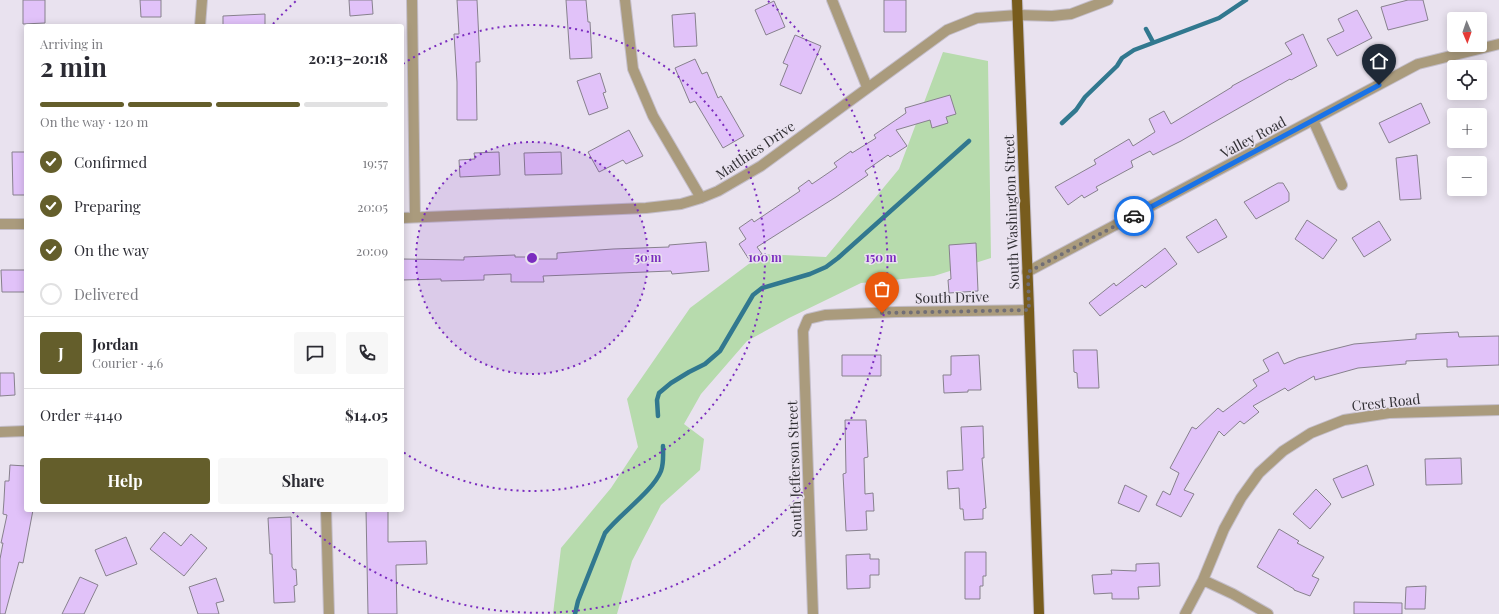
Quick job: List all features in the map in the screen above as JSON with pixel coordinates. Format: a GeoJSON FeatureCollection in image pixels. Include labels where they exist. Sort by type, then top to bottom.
{"type":"FeatureCollection","features":[{"type":"Feature","properties":{"kind":"main road","name":"South Washington Street"},"geometry":{"type":"LineString","coordinates":[[1017,0],[1028,272],[1039,614]]}},
{"type":"Feature","properties":{"kind":"street"},"geometry":{"type":"LineString","coordinates":[[200,24],[202,0]]}},
{"type":"Feature","properties":{"kind":"street"},"geometry":{"type":"LineString","coordinates":[[412,0],[415,218]]}},
{"type":"Feature","properties":{"kind":"street"},"geometry":{"type":"LineString","coordinates":[[625,0],[634,69],[653,116],[701,198]]}},
{"type":"Feature","properties":{"kind":"street"},"geometry":{"type":"LineString","coordinates":[[832,0],[867,87]]}},
{"type":"Feature","properties":{"kind":"street","name":"Matthies Drive"},"geometry":{"type":"LineString","coordinates":[[404,218],[646,208],[681,204],[701,198],[718,191],[761,166],[867,87],[947,30],[977,18],[1018,15],[1052,16],[1071,14],[1108,0]]}},
{"type":"Feature","properties":{"kind":"street","name":"Valley Road"},"geometry":{"type":"LineString","coordinates":[[1028,272],[1418,64],[1499,44]]}},
{"type":"Feature","properties":{"kind":"street"},"geometry":{"type":"LineString","coordinates":[[1313,120],[1342,185]]}},
{"type":"Feature","properties":{"kind":"street"},"geometry":{"type":"LineString","coordinates":[[0,224],[24,224]]}},
{"type":"Feature","properties":{"kind":"street","name":"South Drive"},"geometry":{"type":"LineString","coordinates":[[806,324],[808,319],[826,315],[896,312],[1029,310]]}},
{"type":"Feature","properties":{"kind":"street","name":"South Jefferson Street"},"geometry":{"type":"LineString","coordinates":[[806,324],[803,331],[813,614]]}},
{"type":"Feature","properties":{"kind":"street","name":"Crest Road"},"geometry":{"type":"LineString","coordinates":[[1185,614],[1203,580],[1224,529],[1241,498],[1260,473],[1283,451],[1311,433],[1344,420],[1389,413],[1499,410]]}},
{"type":"Feature","properties":{"kind":"street"},"geometry":{"type":"LineString","coordinates":[[0,432],[24,431]]}},
{"type":"Feature","properties":{"kind":"street"},"geometry":{"type":"LineString","coordinates":[[326,512],[329,614]]}},
{"type":"Feature","properties":{"kind":"street"},"geometry":{"type":"LineString","coordinates":[[1203,580],[1233,594],[1268,614]]}},
{"type":"Feature","properties":{"kind":"green space"},"geometry":{"type":"Polygon","coordinates":[[[943,52],[988,61],[991,258],[934,276],[861,283],[789,318],[747,341],[701,394],[684,424],[704,439],[700,470],[661,505],[632,561],[617,614],[553,614],[561,548],[611,488],[638,447],[627,399],[690,308],[762,254],[826,257],[899,169],[943,52]]]}},
{"type":"Feature","properties":{"kind":"building"},"geometry":{"type":"Polygon","coordinates":[[[23,0],[45,0],[45,23],[23,24],[23,0]]]}},
{"type":"Feature","properties":{"kind":"building"},"geometry":{"type":"Polygon","coordinates":[[[140,0],[161,0],[161,17],[141,17],[140,0]]]}},
{"type":"Feature","properties":{"kind":"building"},"geometry":{"type":"Polygon","coordinates":[[[349,0],[372,0],[373,14],[350,16],[349,0]]]}},
{"type":"Feature","properties":{"kind":"building"},"geometry":{"type":"Polygon","coordinates":[[[457,0],[477,0],[480,62],[476,62],[477,120],[457,120],[457,82],[454,34],[459,34],[457,0]]]}},
{"type":"Feature","properties":{"kind":"building"},"geometry":{"type":"Polygon","coordinates":[[[566,0],[586,0],[588,22],[590,22],[592,58],[570,59],[566,0]]]}},
{"type":"Feature","properties":{"kind":"building"},"geometry":{"type":"Polygon","coordinates":[[[884,0],[906,0],[906,32],[884,32],[884,0]]]}},
{"type":"Feature","properties":{"kind":"building"},"geometry":{"type":"Polygon","coordinates":[[[1408,0],[1423,0],[1428,20],[1388,30],[1381,7],[1408,0]]]}},
{"type":"Feature","properties":{"kind":"building"},"geometry":{"type":"Polygon","coordinates":[[[774,1],[785,27],[766,35],[755,10],[774,1]]]}},
{"type":"Feature","properties":{"kind":"building"},"geometry":{"type":"Polygon","coordinates":[[[1357,10],[1372,38],[1337,56],[1327,39],[1344,31],[1338,19],[1357,10]]]}},
{"type":"Feature","properties":{"kind":"building"},"geometry":{"type":"Polygon","coordinates":[[[695,13],[697,46],[674,47],[672,15],[695,13]]]}},
{"type":"Feature","properties":{"kind":"building"},"geometry":{"type":"Polygon","coordinates":[[[265,14],[265,24],[223,24],[223,16],[265,14]]]}},
{"type":"Feature","properties":{"kind":"building"},"geometry":{"type":"Polygon","coordinates":[[[1303,34],[1317,66],[1291,80],[1290,79],[1181,141],[1153,155],[1150,151],[1131,161],[1133,167],[1096,187],[1098,190],[1084,198],[1082,195],[1068,205],[1055,187],[1096,164],[1094,160],[1129,139],[1133,146],[1155,132],[1149,119],[1164,111],[1171,124],[1232,86],[1292,54],[1285,43],[1303,34]]]}},
{"type":"Feature","properties":{"kind":"building"},"geometry":{"type":"Polygon","coordinates":[[[795,35],[821,46],[801,94],[780,85],[788,65],[783,63],[795,35]]]}},
{"type":"Feature","properties":{"kind":"building"},"geometry":{"type":"Polygon","coordinates":[[[695,59],[702,74],[707,72],[718,98],[721,96],[744,136],[723,148],[695,101],[690,103],[675,68],[695,59]]]}},
{"type":"Feature","properties":{"kind":"building"},"geometry":{"type":"Polygon","coordinates":[[[600,73],[606,92],[603,93],[608,108],[589,115],[577,81],[600,73]]]}},
{"type":"Feature","properties":{"kind":"building"},"geometry":{"type":"Polygon","coordinates":[[[950,95],[956,114],[946,117],[948,123],[932,128],[930,120],[896,130],[907,146],[890,157],[888,155],[865,171],[868,175],[757,247],[762,254],[750,261],[739,244],[746,239],[739,228],[752,219],[754,222],[800,191],[798,188],[809,180],[812,184],[837,167],[834,163],[851,151],[852,153],[876,138],[874,135],[906,113],[905,108],[950,95]]]}},
{"type":"Feature","properties":{"kind":"building"},"geometry":{"type":"Polygon","coordinates":[[[1421,103],[1430,123],[1389,143],[1379,123],[1421,103]]]}},
{"type":"Feature","properties":{"kind":"building"},"geometry":{"type":"Polygon","coordinates":[[[629,130],[643,156],[626,164],[623,160],[599,172],[588,152],[629,130]]]}},
{"type":"Feature","properties":{"kind":"building"},"geometry":{"type":"Polygon","coordinates":[[[12,152],[24,152],[24,195],[13,195],[12,152]]]}},
{"type":"Feature","properties":{"kind":"building"},"geometry":{"type":"Polygon","coordinates":[[[499,152],[500,175],[460,177],[459,160],[475,159],[474,153],[499,152]]]}},
{"type":"Feature","properties":{"kind":"building"},"geometry":{"type":"Polygon","coordinates":[[[561,152],[562,174],[525,175],[524,153],[561,152]]]}},
{"type":"Feature","properties":{"kind":"building"},"geometry":{"type":"Polygon","coordinates":[[[1417,155],[1421,199],[1400,200],[1396,158],[1417,155]]]}},
{"type":"Feature","properties":{"kind":"building"},"geometry":{"type":"Polygon","coordinates":[[[1278,183],[1283,183],[1289,193],[1289,201],[1256,219],[1244,202],[1278,183]]]}},
{"type":"Feature","properties":{"kind":"building"},"geometry":{"type":"Polygon","coordinates":[[[1216,219],[1227,237],[1198,253],[1186,237],[1216,219]]]}},
{"type":"Feature","properties":{"kind":"building"},"geometry":{"type":"Polygon","coordinates":[[[1307,220],[1337,240],[1323,259],[1295,239],[1307,220]]]}},
{"type":"Feature","properties":{"kind":"building"},"geometry":{"type":"Polygon","coordinates":[[[1379,221],[1391,240],[1364,257],[1352,238],[1379,221]]]}},
{"type":"Feature","properties":{"kind":"building"},"geometry":{"type":"Polygon","coordinates":[[[706,242],[709,271],[672,274],[671,271],[543,276],[544,282],[511,282],[511,274],[484,275],[484,280],[404,280],[404,259],[464,260],[464,257],[515,255],[515,257],[530,257],[530,259],[557,259],[557,253],[669,247],[669,245],[706,242]]]}},
{"type":"Feature","properties":{"kind":"building"},"geometry":{"type":"Polygon","coordinates":[[[976,243],[978,291],[949,293],[948,280],[951,279],[949,245],[976,243]]]}},
{"type":"Feature","properties":{"kind":"building"},"geometry":{"type":"Polygon","coordinates":[[[1165,248],[1177,264],[1145,288],[1142,285],[1100,316],[1089,303],[1114,283],[1116,286],[1165,248]]]}},
{"type":"Feature","properties":{"kind":"building"},"geometry":{"type":"Polygon","coordinates":[[[1,270],[24,270],[24,292],[2,292],[1,270]]]}},
{"type":"Feature","properties":{"kind":"building"},"geometry":{"type":"Polygon","coordinates":[[[1458,332],[1459,337],[1499,336],[1499,365],[1447,367],[1447,359],[1406,361],[1406,364],[1358,368],[1315,380],[1314,376],[1288,391],[1285,388],[1253,406],[1259,412],[1244,424],[1240,421],[1224,436],[1219,431],[1184,490],[1194,494],[1181,517],[1156,505],[1163,491],[1170,495],[1179,473],[1170,468],[1192,427],[1196,429],[1218,408],[1223,412],[1257,386],[1253,380],[1269,371],[1263,360],[1278,352],[1284,364],[1298,358],[1354,344],[1416,339],[1416,334],[1458,332]]]}},
{"type":"Feature","properties":{"kind":"building"},"geometry":{"type":"Polygon","coordinates":[[[1073,350],[1097,350],[1099,388],[1078,388],[1077,373],[1074,372],[1073,350]]]}},
{"type":"Feature","properties":{"kind":"building"},"geometry":{"type":"Polygon","coordinates":[[[842,355],[881,355],[881,376],[842,376],[842,355]]]}},
{"type":"Feature","properties":{"kind":"building"},"geometry":{"type":"Polygon","coordinates":[[[979,355],[981,390],[944,393],[943,375],[951,375],[951,356],[979,355]]]}},
{"type":"Feature","properties":{"kind":"building"},"geometry":{"type":"Polygon","coordinates":[[[0,373],[14,373],[15,395],[0,396],[0,373]]]}},
{"type":"Feature","properties":{"kind":"building"},"geometry":{"type":"Polygon","coordinates":[[[845,420],[866,420],[868,457],[864,458],[865,494],[873,493],[874,511],[866,511],[867,530],[846,531],[843,474],[846,473],[845,420]]]}},
{"type":"Feature","properties":{"kind":"building"},"geometry":{"type":"Polygon","coordinates":[[[983,426],[984,458],[982,458],[986,508],[983,509],[983,519],[964,520],[963,509],[960,509],[959,488],[948,489],[947,471],[963,470],[961,427],[983,426]]]}},
{"type":"Feature","properties":{"kind":"building"},"geometry":{"type":"Polygon","coordinates":[[[1461,458],[1462,484],[1426,485],[1425,459],[1461,458]]]}},
{"type":"Feature","properties":{"kind":"building"},"geometry":{"type":"Polygon","coordinates":[[[10,465],[24,466],[24,512],[33,512],[23,563],[19,562],[5,614],[0,614],[0,559],[3,543],[1,543],[7,515],[3,514],[5,481],[9,481],[10,465]]]}},
{"type":"Feature","properties":{"kind":"building"},"geometry":{"type":"Polygon","coordinates":[[[1367,465],[1374,485],[1342,498],[1333,479],[1367,465]]]}},
{"type":"Feature","properties":{"kind":"building"},"geometry":{"type":"Polygon","coordinates":[[[1125,485],[1147,496],[1139,512],[1118,503],[1125,485]]]}},
{"type":"Feature","properties":{"kind":"building"},"geometry":{"type":"Polygon","coordinates":[[[1316,489],[1331,504],[1310,529],[1293,514],[1316,489]]]}},
{"type":"Feature","properties":{"kind":"building"},"geometry":{"type":"Polygon","coordinates":[[[366,512],[388,512],[388,542],[426,541],[427,564],[396,565],[397,614],[368,614],[366,512]]]}},
{"type":"Feature","properties":{"kind":"building"},"geometry":{"type":"Polygon","coordinates":[[[291,517],[292,567],[294,570],[296,569],[297,585],[294,586],[295,602],[274,603],[272,554],[270,554],[268,518],[291,517]]]}},
{"type":"Feature","properties":{"kind":"building"},"geometry":{"type":"Polygon","coordinates":[[[1279,529],[1299,541],[1297,543],[1324,557],[1312,576],[1319,579],[1310,596],[1294,590],[1257,567],[1279,529]]]}},
{"type":"Feature","properties":{"kind":"building"},"geometry":{"type":"Polygon","coordinates":[[[164,532],[181,546],[191,534],[207,548],[184,576],[150,549],[164,532]]]}},
{"type":"Feature","properties":{"kind":"building"},"geometry":{"type":"Polygon","coordinates":[[[126,537],[137,564],[106,576],[95,550],[126,537]]]}},
{"type":"Feature","properties":{"kind":"building"},"geometry":{"type":"Polygon","coordinates":[[[965,552],[986,552],[986,576],[983,576],[983,586],[980,586],[980,599],[965,599],[965,552]]]}},
{"type":"Feature","properties":{"kind":"building"},"geometry":{"type":"Polygon","coordinates":[[[870,554],[870,559],[879,559],[879,575],[870,575],[870,588],[847,589],[846,555],[870,554]]]}},
{"type":"Feature","properties":{"kind":"building"},"geometry":{"type":"Polygon","coordinates":[[[1159,563],[1160,586],[1138,587],[1139,599],[1112,599],[1112,593],[1094,594],[1092,575],[1112,574],[1111,570],[1136,571],[1136,564],[1159,563]]]}},
{"type":"Feature","properties":{"kind":"building"},"geometry":{"type":"Polygon","coordinates":[[[80,577],[98,585],[84,614],[62,614],[80,577]]]}},
{"type":"Feature","properties":{"kind":"building"},"geometry":{"type":"Polygon","coordinates":[[[216,578],[224,601],[216,603],[219,614],[198,614],[189,587],[216,578]]]}},
{"type":"Feature","properties":{"kind":"building"},"geometry":{"type":"Polygon","coordinates":[[[1426,586],[1425,609],[1405,609],[1406,587],[1426,586]]]}},
{"type":"Feature","properties":{"kind":"building"},"geometry":{"type":"Polygon","coordinates":[[[1354,602],[1402,603],[1402,614],[1354,614],[1354,602]]]}},
{"type":"Feature","properties":{"kind":"waterway"},"geometry":{"type":"LineString","coordinates":[[1062,123],[1076,110],[1085,97],[1117,66],[1122,58],[1134,50],[1219,18],[1246,0]]}},
{"type":"Feature","properties":{"kind":"waterway"},"geometry":{"type":"LineString","coordinates":[[1146,29],[1153,42]]}},
{"type":"Feature","properties":{"kind":"waterway"},"geometry":{"type":"LineString","coordinates":[[658,416],[657,400],[659,393],[671,383],[705,364],[720,351],[753,295],[762,288],[810,274],[826,267],[969,141]]}},
{"type":"Feature","properties":{"kind":"waterway"},"geometry":{"type":"LineString","coordinates":[[575,614],[578,601],[605,533],[657,479],[663,465],[663,446]]}},
{"type":"Feature","properties":{"kind":"way so far"},"geometry":{"type":"LineString","coordinates":[[882,313],[1029,310],[1028,272],[1134,216]]}},
{"type":"Feature","properties":{"kind":"route"},"geometry":{"type":"LineString","coordinates":[[1134,216],[1379,85]]}}]}
